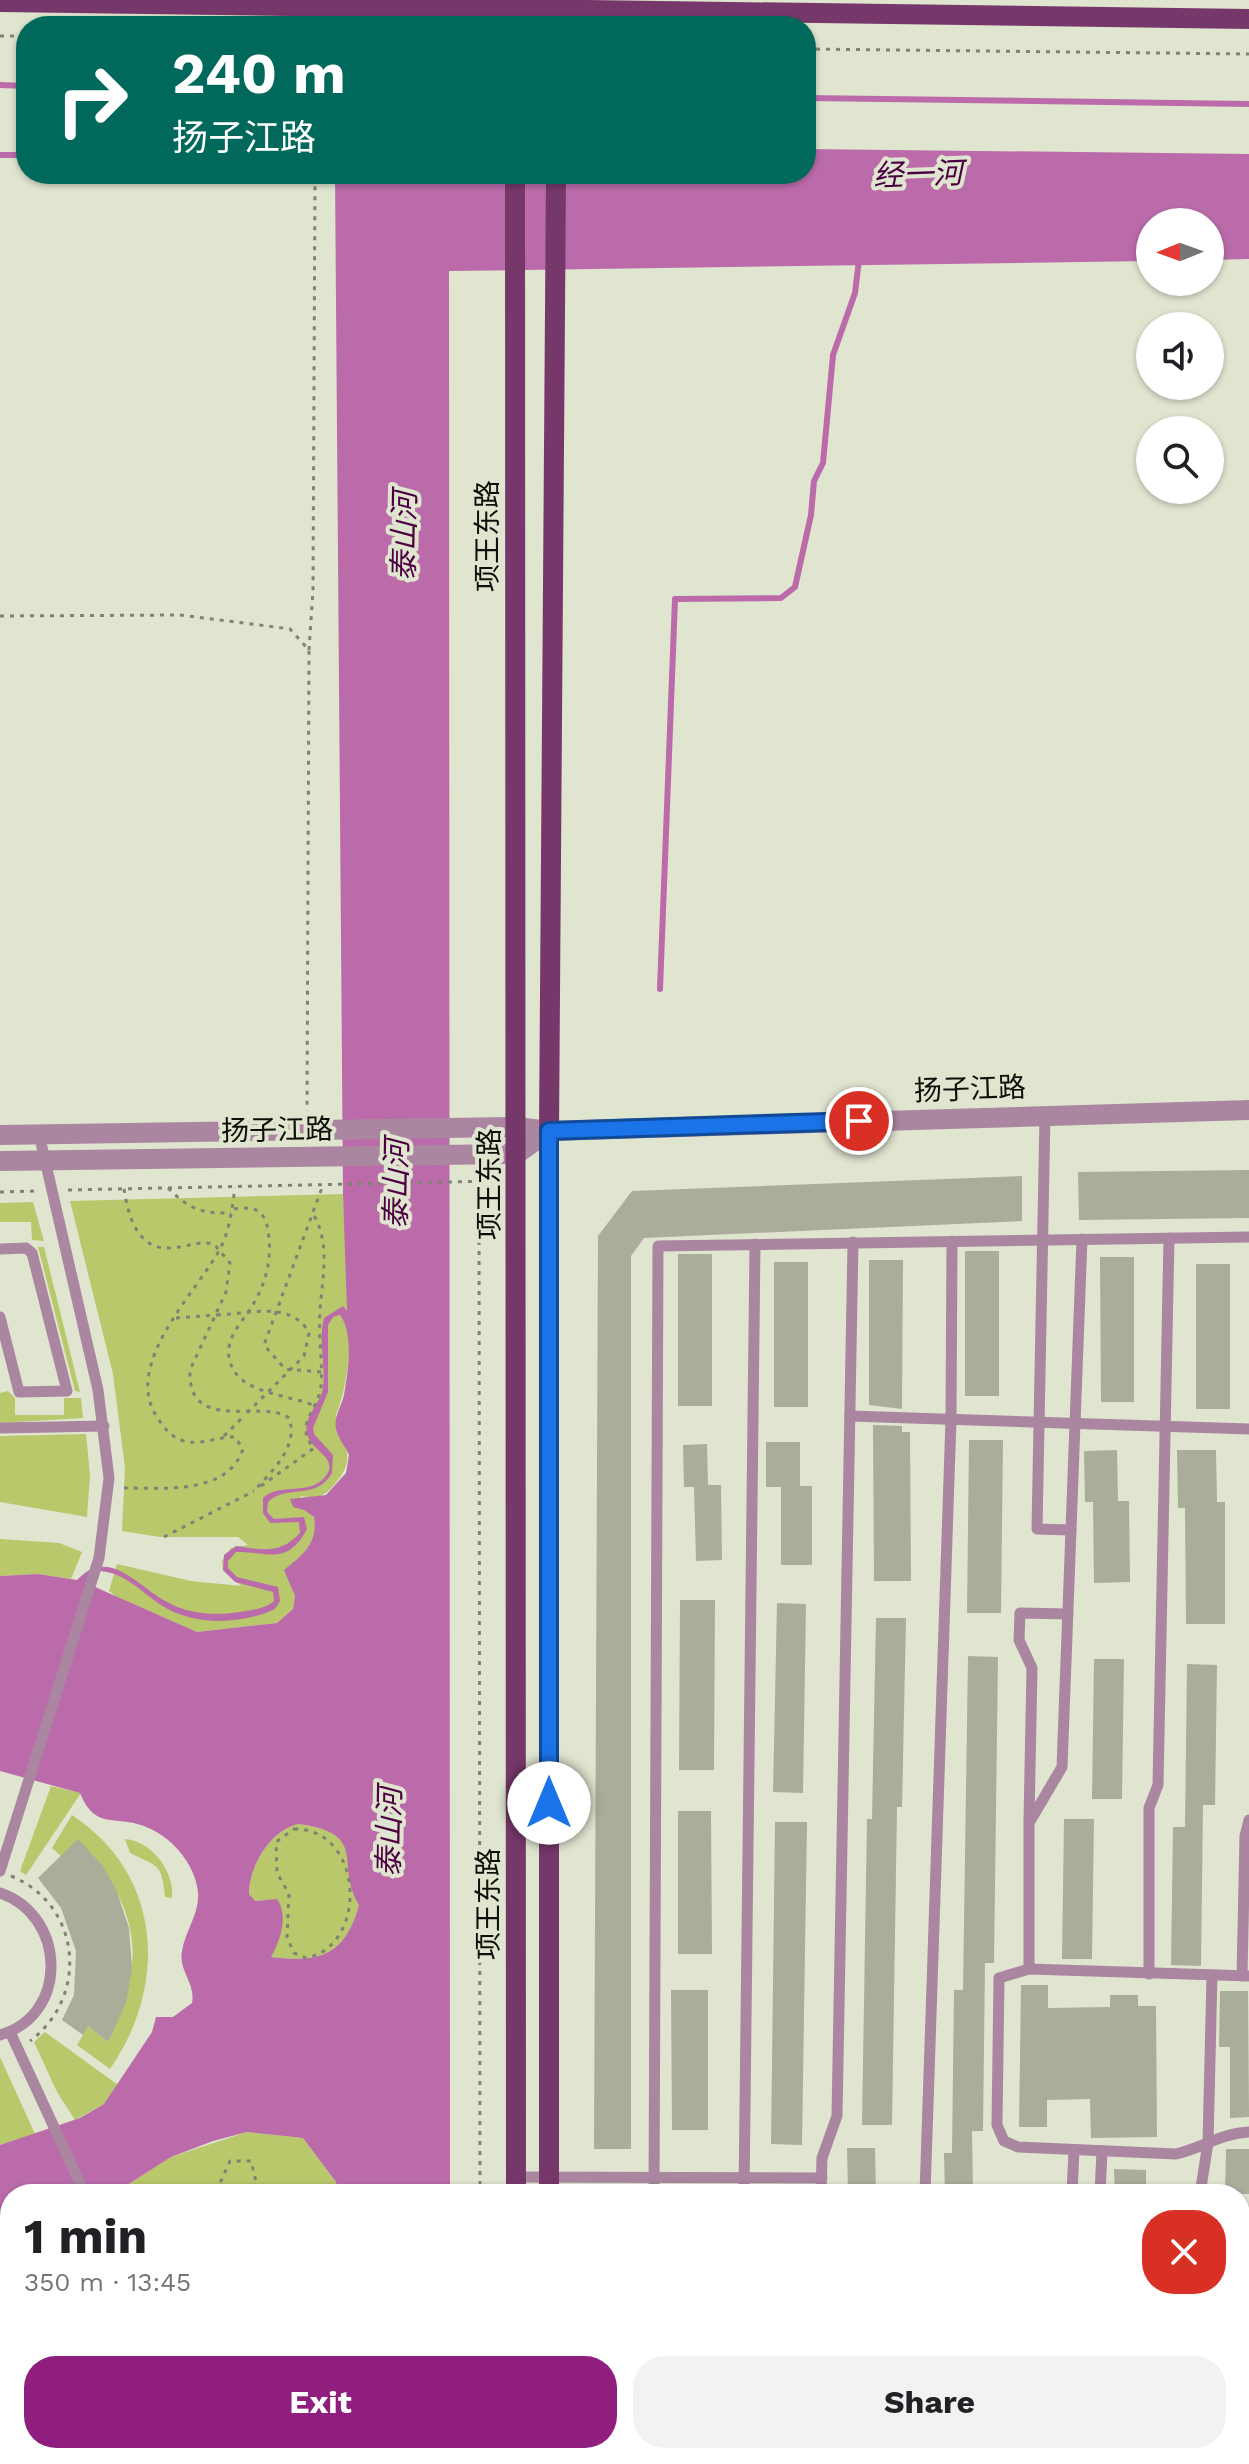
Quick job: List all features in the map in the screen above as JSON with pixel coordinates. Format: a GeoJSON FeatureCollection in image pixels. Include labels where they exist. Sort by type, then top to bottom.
{"type":"FeatureCollection","features":[{"type":"Feature","properties":{"kind":"main road"},"geometry":{"type":"LineString","coordinates":[[0,2],[1249,19]]}},
{"type":"Feature","properties":{"kind":"main road","name":"项王东路"},"geometry":{"type":"LineString","coordinates":[[515,184],[516,2184]]}},
{"type":"Feature","properties":{"kind":"main road"},"geometry":{"type":"LineString","coordinates":[[549,2184],[549,1131],[556,184]]}},
{"type":"Feature","properties":{"kind":"street","name":"扬子江路"},"geometry":{"type":"LineString","coordinates":[[0,1135],[517,1127],[549,1131],[1249,1110]]}},
{"type":"Feature","properties":{"kind":"street"},"geometry":{"type":"LineString","coordinates":[[517,1154],[549,1131]]}},
{"type":"Feature","properties":{"kind":"street","name":"扬子江路"},"geometry":{"type":"LineString","coordinates":[[0,1161],[517,1154]]}},
{"type":"Feature","properties":{"kind":"lane"},"geometry":{"type":"LineString","coordinates":[[1045,1115],[1037,1529],[1071,1530]]}},
{"type":"Feature","properties":{"kind":"lane"},"geometry":{"type":"LineString","coordinates":[[0,1871],[99,1558],[108,1488],[104,1426],[39,1134]]}},
{"type":"Feature","properties":{"kind":"lane"},"geometry":{"type":"LineString","coordinates":[[654,2184],[658,1246],[1249,1237]]}},
{"type":"Feature","properties":{"kind":"lane"},"geometry":{"type":"LineString","coordinates":[[1149,1974],[1149,1808],[1158,1785],[1169,1238]]}},
{"type":"Feature","properties":{"kind":"lane"},"geometry":{"type":"LineString","coordinates":[[1029,1823],[1062,1767],[1082,1239]]}},
{"type":"Feature","properties":{"kind":"lane"},"geometry":{"type":"LineString","coordinates":[[925,2184],[951,1419],[952,1241]]}},
{"type":"Feature","properties":{"kind":"lane"},"geometry":{"type":"LineString","coordinates":[[822,2184],[822,2158],[837,2116],[853,1242]]}},
{"type":"Feature","properties":{"kind":"lane"},"geometry":{"type":"LineString","coordinates":[[744,2184],[755,1244]]}},
{"type":"Feature","properties":{"kind":"lane"},"geometry":{"type":"LineString","coordinates":[[0,1249],[26,1248],[32,1253],[67,1391],[19,1392],[0,1317]]}},
{"type":"Feature","properties":{"kind":"lane"},"geometry":{"type":"LineString","coordinates":[[850,1416],[1249,1429]]}},
{"type":"Feature","properties":{"kind":"lane"},"geometry":{"type":"LineString","coordinates":[[0,1428],[104,1426]]}},
{"type":"Feature","properties":{"kind":"lane"},"geometry":{"type":"LineString","coordinates":[[1029,1969],[1032,1668],[1019,1640],[1020,1613],[1068,1614]]}},
{"type":"Feature","properties":{"kind":"lane"},"geometry":{"type":"LineString","coordinates":[[1249,1820],[1245,1836],[1245,1976],[1029,1969],[999,1978],[997,2125],[1004,2141],[1018,2147],[1176,2154],[1229,2133],[1249,2132]]}},
{"type":"Feature","properties":{"kind":"lane"},"geometry":{"type":"LineString","coordinates":[[0,1893],[25,1906],[42,1924],[51,1948],[53,1973],[45,1997],[31,2017],[5,2033],[44,2105],[80,2184]]}},
{"type":"Feature","properties":{"kind":"lane"},"geometry":{"type":"LineString","coordinates":[[1202,2184],[1208,2143],[1212,1975]]}},
{"type":"Feature","properties":{"kind":"lane"},"geometry":{"type":"LineString","coordinates":[[1072,2184],[1074,2150]]}},
{"type":"Feature","properties":{"kind":"lane"},"geometry":{"type":"LineString","coordinates":[[1100,2184],[1102,2151]]}},
{"type":"Feature","properties":{"kind":"lane"},"geometry":{"type":"LineString","coordinates":[[572,2184],[654,2177],[822,2178]]}},
{"type":"Feature","properties":{"kind":"path"},"geometry":{"type":"LineString","coordinates":[[816,49],[1249,54]]}},
{"type":"Feature","properties":{"kind":"path"},"geometry":{"type":"LineString","coordinates":[[307,1130],[315,184]]}},
{"type":"Feature","properties":{"kind":"path"},"geometry":{"type":"LineString","coordinates":[[0,616],[180,615],[290,629],[309,650]]}},
{"type":"Feature","properties":{"kind":"path"},"geometry":{"type":"LineString","coordinates":[[479,1181],[480,2184]]}},
{"type":"Feature","properties":{"kind":"path"},"geometry":{"type":"LineString","coordinates":[[0,1192],[460,1182]]}},
{"type":"Feature","properties":{"kind":"path"},"geometry":{"type":"LineString","coordinates":[[321,1372],[285,1369],[264,1345],[323,1185]]}},
{"type":"Feature","properties":{"kind":"path"},"geometry":{"type":"LineString","coordinates":[[108,1488],[182,1487],[208,1482],[232,1470],[239,1460],[241,1441],[235,1437],[182,1441],[167,1431],[154,1414],[148,1396],[157,1348],[220,1249],[235,1187]]}},
{"type":"Feature","properties":{"kind":"path"},"geometry":{"type":"LineString","coordinates":[[168,1188],[185,1205],[200,1213],[249,1207],[259,1210],[266,1219],[269,1268],[230,1344],[232,1368],[248,1384],[313,1405]]}},
{"type":"Feature","properties":{"kind":"path"},"geometry":{"type":"LineString","coordinates":[[124,1189],[130,1219],[151,1244],[169,1248],[205,1242],[220,1249],[230,1263],[226,1292],[190,1370],[190,1381],[193,1391],[212,1408],[246,1414],[281,1412],[289,1418],[293,1428],[286,1452],[255,1490]]}},
{"type":"Feature","properties":{"kind":"path"},"geometry":{"type":"LineString","coordinates":[[164,1537],[255,1490],[314,1448],[305,1431],[321,1389],[323,1244],[313,1214]]}},
{"type":"Feature","properties":{"kind":"path"},"geometry":{"type":"LineString","coordinates":[[174,1318],[289,1312],[299,1319],[309,1333],[304,1356],[222,1438]]}},
{"type":"Feature","properties":{"kind":"path"},"geometry":{"type":"LineString","coordinates":[[294,1829],[318,1832],[337,1847],[346,1863],[349,1913],[333,1945],[311,1957],[294,1953],[287,1937],[289,1894],[277,1873],[276,1842],[294,1829]]}},
{"type":"Feature","properties":{"kind":"path"},"geometry":{"type":"LineString","coordinates":[[217,2184],[230,2161],[251,2161],[257,2184]]}},
{"type":"Feature","properties":{"kind":"green space"},"geometry":{"type":"Polygon","coordinates":[[[343,1194],[350,1336],[344,1391],[336,1415],[347,1460],[341,1476],[323,1495],[300,1496],[304,1510],[314,1517],[315,1526],[308,1548],[285,1570],[295,1596],[293,1609],[277,1623],[197,1632],[117,1597],[109,1591],[117,1564],[191,1581],[241,1586],[223,1570],[222,1561],[231,1548],[248,1545],[238,1537],[160,1537],[122,1531],[125,1468],[113,1374],[70,1201],[343,1194]]]}},
{"type":"Feature","properties":{"kind":"green space"},"geometry":{"type":"Polygon","coordinates":[[[33,1202],[44,1241],[32,1240],[31,1222],[0,1222],[0,1203],[33,1202]]]}},
{"type":"Feature","properties":{"kind":"green space"},"geometry":{"type":"Polygon","coordinates":[[[38,1247],[44,1247],[80,1392],[75,1391],[38,1247]]]}},
{"type":"Feature","properties":{"kind":"green space"},"geometry":{"type":"Polygon","coordinates":[[[8,1391],[15,1398],[15,1415],[64,1415],[64,1398],[81,1398],[83,1418],[0,1423],[0,1393],[8,1391]]]}},
{"type":"Feature","properties":{"kind":"green space"},"geometry":{"type":"Polygon","coordinates":[[[86,1434],[90,1475],[87,1517],[0,1502],[0,1436],[86,1434]]]}},
{"type":"Feature","properties":{"kind":"green space"},"geometry":{"type":"Polygon","coordinates":[[[0,1539],[59,1543],[82,1552],[71,1579],[38,1574],[0,1576],[0,1539]]]}},
{"type":"Feature","properties":{"kind":"green space"},"geometry":{"type":"Polygon","coordinates":[[[51,1786],[81,1793],[26,1875],[20,1871],[51,1786]]]}},
{"type":"Feature","properties":{"kind":"green space"},"geometry":{"type":"Polygon","coordinates":[[[72,1815],[102,1840],[124,1868],[139,1900],[147,1933],[147,1968],[141,2002],[129,2036],[110,2069],[77,2045],[88,2026],[108,2042],[131,1970],[131,1933],[127,1916],[111,1882],[78,1840],[61,1856],[52,1848],[72,1815]]]}},
{"type":"Feature","properties":{"kind":"green space"},"geometry":{"type":"Polygon","coordinates":[[[299,1824],[335,1835],[343,1843],[352,1890],[359,1905],[346,1935],[328,1952],[303,1959],[271,1957],[264,1900],[255,1901],[249,1894],[250,1883],[257,1861],[271,1841],[279,1833],[299,1824]]]}},
{"type":"Feature","properties":{"kind":"green space"},"geometry":{"type":"Polygon","coordinates":[[[125,1839],[144,1845],[160,1860],[170,1878],[172,1898],[165,1897],[157,1868],[130,1853],[125,1839]]]}},
{"type":"Feature","properties":{"kind":"green space"},"geometry":{"type":"Polygon","coordinates":[[[45,2032],[118,2085],[104,2104],[75,2120],[57,2092],[34,2042],[45,2032]]]}},
{"type":"Feature","properties":{"kind":"green space"},"geometry":{"type":"Polygon","coordinates":[[[0,2057],[35,2134],[0,2145],[0,2057]]]}},
{"type":"Feature","properties":{"kind":"green space"},"geometry":{"type":"Polygon","coordinates":[[[247,2132],[303,2138],[336,2184],[129,2184],[171,2157],[247,2132]]]}},
{"type":"Feature","properties":{"kind":"water","name":"泰山河"},"geometry":{"type":"Polygon","coordinates":[[[816,149],[1249,154],[1249,259],[1224,260],[1224,208],[1136,208],[1136,261],[449,271],[450,2184],[336,2184],[303,2138],[247,2132],[171,2157],[129,2184],[0,2184],[0,2145],[80,2118],[104,2104],[152,2032],[156,2017],[173,2017],[192,2003],[192,1989],[181,1958],[195,1915],[198,1892],[187,1862],[165,1837],[135,1823],[100,1817],[86,1805],[80,1793],[0,1771],[0,1576],[38,1574],[77,1580],[100,1567],[112,1568],[167,1602],[202,1613],[239,1612],[274,1601],[273,1592],[235,1582],[223,1570],[224,1555],[236,1546],[254,1549],[278,1547],[300,1533],[299,1522],[270,1523],[263,1513],[263,1498],[276,1491],[308,1487],[328,1473],[328,1461],[310,1440],[306,1427],[323,1388],[324,1318],[343,1306],[347,1311],[343,1194],[335,184],[816,184],[816,149]],[[340,1315],[333,1317],[328,1325],[328,1392],[313,1428],[314,1434],[333,1455],[332,1473],[318,1487],[283,1494],[268,1502],[267,1512],[274,1519],[304,1517],[307,1529],[299,1541],[284,1553],[236,1552],[228,1561],[228,1568],[237,1577],[278,1587],[280,1601],[275,1609],[248,1618],[202,1620],[173,1612],[116,1574],[97,1571],[86,1583],[197,1632],[277,1623],[293,1609],[295,1596],[284,1570],[308,1548],[315,1526],[314,1517],[293,1507],[290,1499],[326,1495],[346,1473],[349,1455],[339,1438],[336,1418],[347,1376],[347,1332],[340,1315]],[[299,1824],[289,1827],[271,1841],[257,1861],[249,1894],[255,1901],[277,1899],[281,1906],[282,1928],[271,1957],[303,1959],[328,1952],[338,1945],[353,1922],[359,1905],[352,1890],[343,1843],[335,1835],[299,1824]]]}},
{"type":"Feature","properties":{"kind":"building"},"geometry":{"type":"Polygon","coordinates":[[[1249,1170],[1249,1218],[1079,1220],[1078,1172],[1249,1170]]]}},
{"type":"Feature","properties":{"kind":"building"},"geometry":{"type":"Polygon","coordinates":[[[1022,1176],[1022,1221],[644,1238],[631,1256],[631,2149],[594,2149],[598,1236],[632,1191],[1022,1176]]]}},
{"type":"Feature","properties":{"kind":"building"},"geometry":{"type":"Polygon","coordinates":[[[965,1251],[999,1251],[999,1396],[965,1396],[965,1251]]]}},
{"type":"Feature","properties":{"kind":"building"},"geometry":{"type":"Polygon","coordinates":[[[678,1254],[712,1254],[712,1406],[678,1406],[678,1254]]]}},
{"type":"Feature","properties":{"kind":"building"},"geometry":{"type":"Polygon","coordinates":[[[1100,1257],[1134,1257],[1134,1402],[1101,1402],[1100,1257]]]}},
{"type":"Feature","properties":{"kind":"building"},"geometry":{"type":"Polygon","coordinates":[[[869,1260],[903,1260],[902,1409],[869,1405],[869,1260]]]}},
{"type":"Feature","properties":{"kind":"building"},"geometry":{"type":"Polygon","coordinates":[[[774,1262],[808,1262],[808,1407],[774,1407],[774,1262]]]}},
{"type":"Feature","properties":{"kind":"building"},"geometry":{"type":"Polygon","coordinates":[[[1196,1264],[1230,1264],[1230,1409],[1196,1409],[1196,1264]]]}},
{"type":"Feature","properties":{"kind":"building"},"geometry":{"type":"Polygon","coordinates":[[[873,1425],[902,1426],[902,1432],[910,1432],[911,1581],[874,1581],[873,1425]]]}},
{"type":"Feature","properties":{"kind":"building"},"geometry":{"type":"Polygon","coordinates":[[[969,1440],[1003,1440],[1001,1613],[967,1613],[969,1440]]]}},
{"type":"Feature","properties":{"kind":"building"},"geometry":{"type":"Polygon","coordinates":[[[766,1442],[800,1442],[800,1486],[812,1486],[812,1565],[781,1565],[781,1487],[766,1487],[766,1442]]]}},
{"type":"Feature","properties":{"kind":"building"},"geometry":{"type":"Polygon","coordinates":[[[707,1444],[708,1485],[721,1485],[722,1560],[696,1561],[694,1487],[684,1487],[683,1445],[707,1444]]]}},
{"type":"Feature","properties":{"kind":"building"},"geometry":{"type":"Polygon","coordinates":[[[1117,1450],[1118,1501],[1129,1501],[1130,1582],[1094,1583],[1093,1502],[1085,1502],[1084,1451],[1117,1450]]]}},
{"type":"Feature","properties":{"kind":"building"},"geometry":{"type":"Polygon","coordinates":[[[1177,1450],[1216,1450],[1217,1502],[1225,1502],[1225,1624],[1186,1624],[1185,1508],[1178,1508],[1177,1450]]]}},
{"type":"Feature","properties":{"kind":"building"},"geometry":{"type":"Polygon","coordinates":[[[680,1600],[715,1600],[714,1770],[679,1770],[680,1600]]]}},
{"type":"Feature","properties":{"kind":"building"},"geometry":{"type":"Polygon","coordinates":[[[777,1603],[806,1604],[803,1793],[773,1792],[777,1603]]]}},
{"type":"Feature","properties":{"kind":"building"},"geometry":{"type":"Polygon","coordinates":[[[876,1618],[906,1618],[902,1807],[897,1807],[892,2125],[862,2125],[867,1819],[872,1819],[876,1618]]]}},
{"type":"Feature","properties":{"kind":"building"},"geometry":{"type":"Polygon","coordinates":[[[968,1656],[998,1657],[994,1963],[985,1963],[983,2131],[972,2131],[973,2184],[945,2184],[944,2153],[952,2153],[954,1990],[963,1990],[968,1656]]]}},
{"type":"Feature","properties":{"kind":"building"},"geometry":{"type":"Polygon","coordinates":[[[1094,1659],[1124,1659],[1122,1799],[1092,1799],[1094,1659]]]}},
{"type":"Feature","properties":{"kind":"building"},"geometry":{"type":"Polygon","coordinates":[[[1187,1664],[1217,1665],[1215,1805],[1203,1805],[1201,1966],[1171,1965],[1173,1827],[1185,1827],[1187,1664]]]}},
{"type":"Feature","properties":{"kind":"building"},"geometry":{"type":"Polygon","coordinates":[[[678,1811],[711,1811],[712,1954],[678,1954],[678,1811]]]}},
{"type":"Feature","properties":{"kind":"building"},"geometry":{"type":"Polygon","coordinates":[[[1064,1819],[1094,1819],[1092,1959],[1062,1959],[1064,1819]]]}},
{"type":"Feature","properties":{"kind":"building"},"geometry":{"type":"Polygon","coordinates":[[[775,1822],[807,1822],[802,2145],[771,2144],[775,1822]]]}},
{"type":"Feature","properties":{"kind":"building"},"geometry":{"type":"Polygon","coordinates":[[[78,1839],[102,1865],[116,1889],[129,1928],[132,1968],[126,2003],[108,2042],[88,2026],[83,2035],[62,2020],[74,1995],[76,1951],[61,1908],[38,1878],[78,1839]]]}},
{"type":"Feature","properties":{"kind":"building"},"geometry":{"type":"Polygon","coordinates":[[[1021,1985],[1048,1985],[1048,2008],[1110,2007],[1110,1995],[1138,1995],[1138,2006],[1156,2006],[1157,2137],[1091,2138],[1090,2099],[1047,2100],[1047,2127],[1019,2127],[1021,1985]]]}},
{"type":"Feature","properties":{"kind":"building"},"geometry":{"type":"Polygon","coordinates":[[[671,1990],[708,1990],[708,2130],[672,2130],[671,1990]]]}},
{"type":"Feature","properties":{"kind":"building"},"geometry":{"type":"Polygon","coordinates":[[[1220,1991],[1248,1991],[1249,2117],[1230,2118],[1230,2047],[1219,2047],[1220,1991]]]}},
{"type":"Feature","properties":{"kind":"building"},"geometry":{"type":"Polygon","coordinates":[[[847,2148],[875,2148],[876,2184],[848,2184],[847,2148]]]}},
{"type":"Feature","properties":{"kind":"building"},"geometry":{"type":"Polygon","coordinates":[[[1226,2149],[1249,2149],[1249,2184],[1225,2184],[1226,2149]]]}},
{"type":"Feature","properties":{"kind":"building"},"geometry":{"type":"Polygon","coordinates":[[[1114,2169],[1146,2170],[1146,2184],[1115,2184],[1114,2169]]]}},
{"type":"Feature","properties":{"kind":"waterway","name":"经一河"},"geometry":{"type":"LineString","coordinates":[[0,85],[16,86]]}},
{"type":"Feature","properties":{"kind":"waterway","name":"经一河"},"geometry":{"type":"LineString","coordinates":[[816,98],[1249,104]]}},
{"type":"Feature","properties":{"kind":"waterway"},"geometry":{"type":"LineString","coordinates":[[0,155],[16,155]]}},
{"type":"Feature","properties":{"kind":"waterway"},"geometry":{"type":"LineString","coordinates":[[660,989],[675,599],[781,598],[795,587],[811,515],[814,481],[823,463],[833,355],[855,293],[859,260]]}},
{"type":"Feature","properties":{"kind":"route"},"geometry":{"type":"LineString","coordinates":[[549,1803],[549,1131],[859,1121]]}}]}
